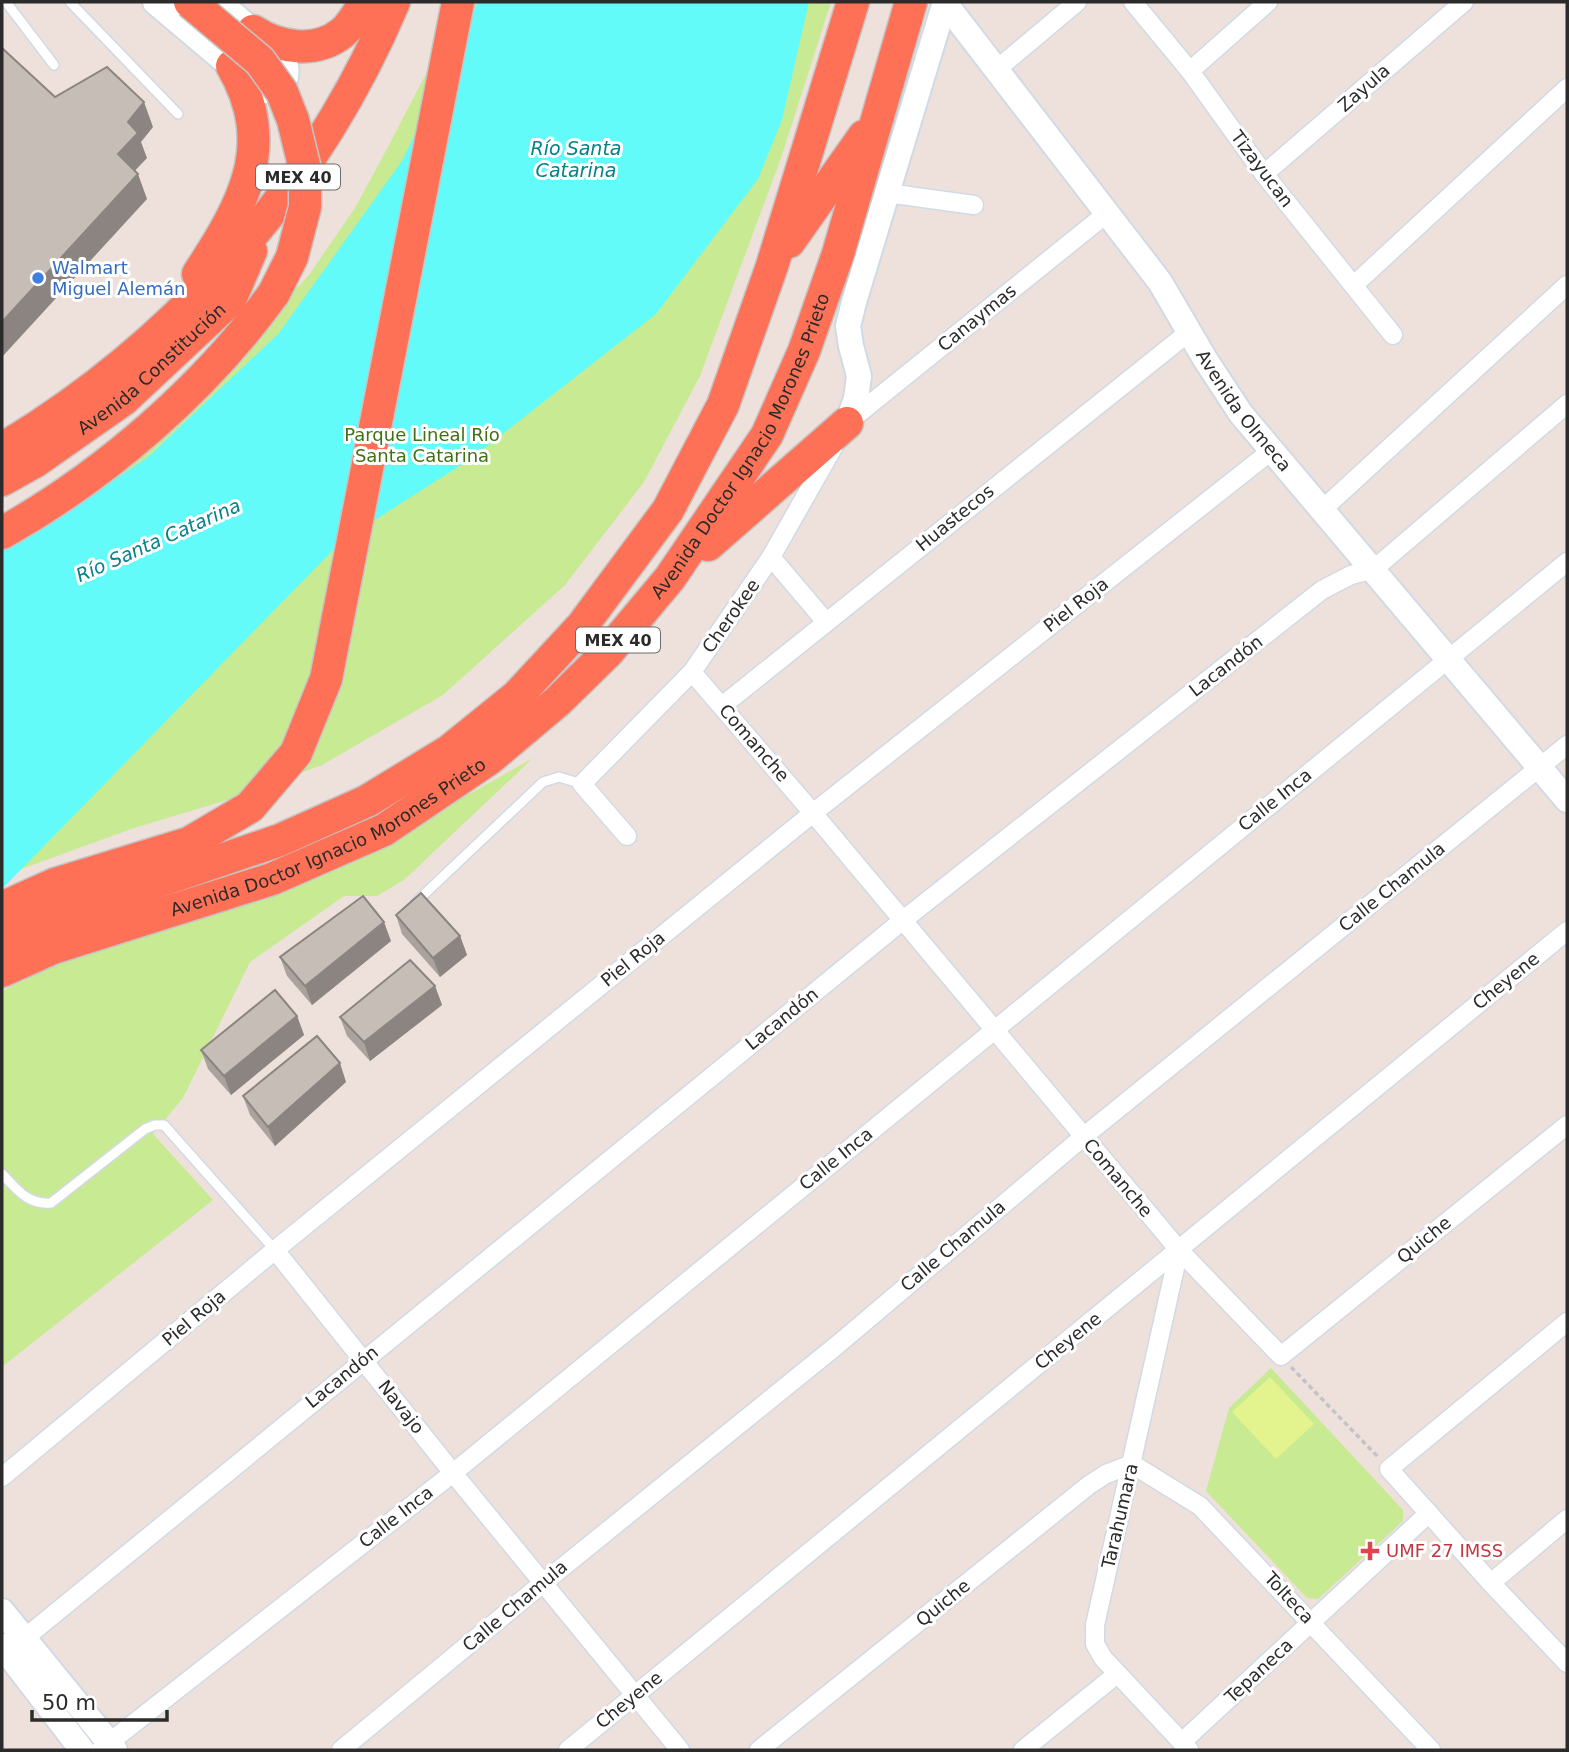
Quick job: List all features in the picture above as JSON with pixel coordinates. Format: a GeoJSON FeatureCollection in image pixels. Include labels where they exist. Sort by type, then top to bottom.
{"type":"FeatureCollection","features":[{"type":"Feature","properties":{"kind":"highway"},"geometry":{"type":"LineString","coordinates":[[2,533],[86,480],[181,400],[252,325],[281,281],[302,227],[305,169],[293,120],[282,92],[272,76],[246,48],[190,2]]}},
{"type":"Feature","properties":{"kind":"highway"},"geometry":{"type":"LineString","coordinates":[[253,31],[263,38],[286,45],[307,46],[324,43],[349,26],[365,2]]}},
{"type":"Feature","properties":{"kind":"highway","name":"MEX 40"},"geometry":{"type":"LineString","coordinates":[[10,440],[105,379],[143,348],[212,282],[298,177],[341,110],[394,2]]}},
{"type":"Feature","properties":{"kind":"highway"},"geometry":{"type":"LineString","coordinates":[[2,908],[55,884],[189,843],[250,807],[296,753],[326,679],[458,2]]}},
{"type":"Feature","properties":{"kind":"highway","name":"Avenida Doctor Ignacio Morones Prieto"},"geometry":{"type":"LineString","coordinates":[[2,937],[21,928],[280,841],[366,802],[449,751],[517,696],[582,626],[668,510],[723,405],[772,266],[853,2]]}},
{"type":"Feature","properties":{"kind":"highway","name":"Avenida Doctor Ignacio Morones Prieto"},"geometry":{"type":"LineString","coordinates":[[2,971],[53,948],[272,879],[384,830],[489,759],[558,701],[608,652],[670,578],[767,435],[804,351],[834,266],[911,2]]}},
{"type":"Feature","properties":{"kind":"highway"},"geometry":{"type":"LineString","coordinates":[[165,326],[227,229],[246,189],[254,150],[254,132],[247,96],[232,65]]}},
{"type":"Feature","properties":{"kind":"highway"},"geometry":{"type":"LineString","coordinates":[[772,266],[878,116]]}},
{"type":"Feature","properties":{"kind":"highway","name":"Avenida Constitución"},"geometry":{"type":"LineString","coordinates":[[2,480],[36,461],[123,400],[230,300],[262,224]]}},
{"type":"Feature","properties":{"kind":"highway"},"geometry":{"type":"LineString","coordinates":[[670,578],[847,423]]}},
{"type":"Feature","properties":{"kind":"street"},"geometry":{"type":"LineString","coordinates":[[155,2],[258,89],[272,92],[282,86],[286,80],[286,66],[253,31],[219,2]]}},
{"type":"Feature","properties":{"kind":"street"},"geometry":{"type":"LineString","coordinates":[[996,69],[1077,2]]}},
{"type":"Feature","properties":{"kind":"street","name":"Tizayucan"},"geometry":{"type":"LineString","coordinates":[[1133,2],[1191,71],[1264,174],[1393,335]]}},
{"type":"Feature","properties":{"kind":"street"},"geometry":{"type":"LineString","coordinates":[[1191,71],[1268,2]]}},
{"type":"Feature","properties":{"kind":"street","name":"Zayula"},"geometry":{"type":"LineString","coordinates":[[1264,174],[1464,2]]}},
{"type":"Feature","properties":{"kind":"street","name":"Avenida Olmeca"},"geometry":{"type":"LineString","coordinates":[[945,3],[1160,282],[1241,414],[1567,800]]}},
{"type":"Feature","properties":{"kind":"street","name":"Avenida Doctor Ignacio Morones Prieto"},"geometry":{"type":"LineString","coordinates":[[847,423],[856,399],[859,376],[848,326],[945,3]]}},
{"type":"Feature","properties":{"kind":"street"},"geometry":{"type":"LineString","coordinates":[[1354,285],[1567,88]]}},
{"type":"Feature","properties":{"kind":"street"},"geometry":{"type":"LineString","coordinates":[[887,193],[974,205]]}},
{"type":"Feature","properties":{"kind":"street","name":"Canaymas"},"geometry":{"type":"LineString","coordinates":[[847,423],[1106,214]]}},
{"type":"Feature","properties":{"kind":"street"},"geometry":{"type":"LineString","coordinates":[[1323,509],[1567,285]]}},
{"type":"Feature","properties":{"kind":"street","name":"Huastecos"},"geometry":{"type":"LineString","coordinates":[[722,706],[1189,332]]}},
{"type":"Feature","properties":{"kind":"street","name":"Lacandón"},"geometry":{"type":"LineString","coordinates":[[11,1646],[902,921],[1322,590],[1344,578],[1374,569],[1567,404]]}},
{"type":"Feature","properties":{"kind":"street","name":"Cherokee"},"geometry":{"type":"LineString","coordinates":[[582,784],[692,672],[772,557],[847,423]]}},
{"type":"Feature","properties":{"kind":"street","name":"Piel Roja"},"geometry":{"type":"LineString","coordinates":[[2,1477],[275,1250],[813,813],[1271,451]]}},
{"type":"Feature","properties":{"kind":"street"},"geometry":{"type":"LineString","coordinates":[[772,557],[825,622]]}},
{"type":"Feature","properties":{"kind":"street","name":"Calle Inca"},"geometry":{"type":"LineString","coordinates":[[108,1748],[453,1473],[1567,562]]}},
{"type":"Feature","properties":{"kind":"street","name":"Comanche"},"geometry":{"type":"LineString","coordinates":[[692,672],[1179,1250],[1281,1356]]}},
{"type":"Feature","properties":{"kind":"street","name":"Calle Chamula"},"geometry":{"type":"LineString","coordinates":[[341,1750],[542,1583],[836,1346],[1083,1137],[1567,745]]}},
{"type":"Feature","properties":{"kind":"street"},"geometry":{"type":"LineString","coordinates":[[582,784],[627,836]]}},
{"type":"Feature","properties":{"kind":"street","name":"Cheyene"},"geometry":{"type":"LineString","coordinates":[[568,1750],[1567,932]]}},
{"type":"Feature","properties":{"kind":"street","name":"Quiche"},"geometry":{"type":"LineString","coordinates":[[1281,1356],[1567,1125]]}},
{"type":"Feature","properties":{"kind":"street","name":"Navajo"},"geometry":{"type":"LineString","coordinates":[[275,1250],[542,1583],[680,1750]]}},
{"type":"Feature","properties":{"kind":"street","name":"Tarahumara"},"geometry":{"type":"LineString","coordinates":[[1179,1250],[1095,1625],[1096,1644],[1117,1674],[1186,1746]]}},
{"type":"Feature","properties":{"kind":"street"},"geometry":{"type":"LineString","coordinates":[[1567,1322],[1389,1469],[1567,1663]]}},
{"type":"Feature","properties":{"kind":"street","name":"Quiche"},"geometry":{"type":"LineString","coordinates":[[759,1750],[1089,1485],[1106,1474],[1132,1464]]}},
{"type":"Feature","properties":{"kind":"street","name":"Tolteca"},"geometry":{"type":"LineString","coordinates":[[1132,1464],[1200,1506],[1431,1750]]}},
{"type":"Feature","properties":{"kind":"street","name":"Tepaneca"},"geometry":{"type":"LineString","coordinates":[[1186,1746],[1311,1622],[1429,1513]]}},
{"type":"Feature","properties":{"kind":"street"},"geometry":{"type":"LineString","coordinates":[[1491,1583],[1567,1519]]}},
{"type":"Feature","properties":{"kind":"street"},"geometry":{"type":"LineString","coordinates":[[2,1611],[11,1646],[74,1747]]}},
{"type":"Feature","properties":{"kind":"street"},"geometry":{"type":"LineString","coordinates":[[11,1646],[108,1748]]}},
{"type":"Feature","properties":{"kind":"street"},"geometry":{"type":"LineString","coordinates":[[1023,1750],[1117,1674]]}},
{"type":"Feature","properties":{"kind":"lane"},"geometry":{"type":"LineString","coordinates":[[6,2],[54,65]]}},
{"type":"Feature","properties":{"kind":"lane"},"geometry":{"type":"LineString","coordinates":[[70,2],[178,114]]}},
{"type":"Feature","properties":{"kind":"lane"},"geometry":{"type":"LineString","coordinates":[[411,906],[543,782],[559,777],[582,784]]}},
{"type":"Feature","properties":{"kind":"lane","name":"Navajo"},"geometry":{"type":"LineString","coordinates":[[2,1174],[26,1198],[38,1204],[51,1203],[145,1129],[164,1125],[275,1250]]}},
{"type":"Feature","properties":{"kind":"path"},"geometry":{"type":"LineString","coordinates":[[1281,1356],[1389,1469]]}},
{"type":"Feature","properties":{"kind":"green space","name":"Río Santa Catarina"},"geometry":{"type":"Polygon","coordinates":[[[453,2],[831,2],[781,158],[700,376],[644,482],[565,585],[443,695],[322,765],[234,798],[134,828],[2,876],[2,527],[230,359],[309,275],[355,208],[389,145],[429,68],[453,2]]]}},
{"type":"Feature","properties":{"kind":"green space"},"geometry":{"type":"Polygon","coordinates":[[[533,758],[404,880],[377,896],[344,896],[250,962],[183,1098],[153,1134],[213,1200],[2,1367],[2,991],[121,934],[313,867],[466,796],[533,758]]]}},
{"type":"Feature","properties":{"kind":"green space"},"geometry":{"type":"Polygon","coordinates":[[[1271,1368],[1403,1510],[1403,1521],[1318,1599],[1307,1598],[1206,1491],[1229,1408],[1271,1368]]]}},
{"type":"Feature","properties":{"kind":"green space"},"geometry":{"type":"Polygon","coordinates":[[[1270,1377],[1314,1424],[1276,1459],[1232,1412],[1270,1377]]]}},
{"type":"Feature","properties":{"kind":"water","name":"Río Santa Catarina"},"geometry":{"type":"Polygon","coordinates":[[[478,2],[809,2],[782,120],[758,179],[656,314],[472,458],[342,541],[2,889],[2,548],[38,531],[148,457],[279,333],[402,161],[478,2]]]}},
{"type":"Feature","properties":{"kind":"building","name":"Walmart Miguel Alemán"},"geometry":{"type":"Polygon","coordinates":[[[2,48],[55,97],[107,67],[144,102],[128,122],[138,133],[118,154],[138,174],[2,322],[2,48]]]}},
{"type":"Feature","properties":{"kind":"building"},"geometry":{"type":"Polygon","coordinates":[[[421,893],[460,936],[433,958],[396,915],[421,893]]]}},
{"type":"Feature","properties":{"kind":"building"},"geometry":{"type":"Polygon","coordinates":[[[363,896],[384,922],[305,986],[280,957],[363,896]]]}},
{"type":"Feature","properties":{"kind":"building"},"geometry":{"type":"Polygon","coordinates":[[[410,960],[435,986],[364,1042],[340,1017],[410,960]]]}},
{"type":"Feature","properties":{"kind":"building"},"geometry":{"type":"Polygon","coordinates":[[[275,990],[297,1016],[224,1076],[201,1050],[275,990]]]}},
{"type":"Feature","properties":{"kind":"building"},"geometry":{"type":"Polygon","coordinates":[[[317,1036],[340,1063],[268,1127],[243,1096],[317,1036]]]}},
{"type":"Feature","properties":{"kind":"place","name":"Walmart Miguel Alemán"},"geometry":{"type":"Point","coordinates":[38,278]}},
{"type":"Feature","properties":{"kind":"place","name":"UMF 27 IMSS"},"geometry":{"type":"Point","coordinates":[1370,1551]}},
{"type":"Feature","properties":{"kind":"park label","name":"Parque Lineal Río Santa Catarina"},"geometry":{"type":"Point","coordinates":[422,445]}}]}
